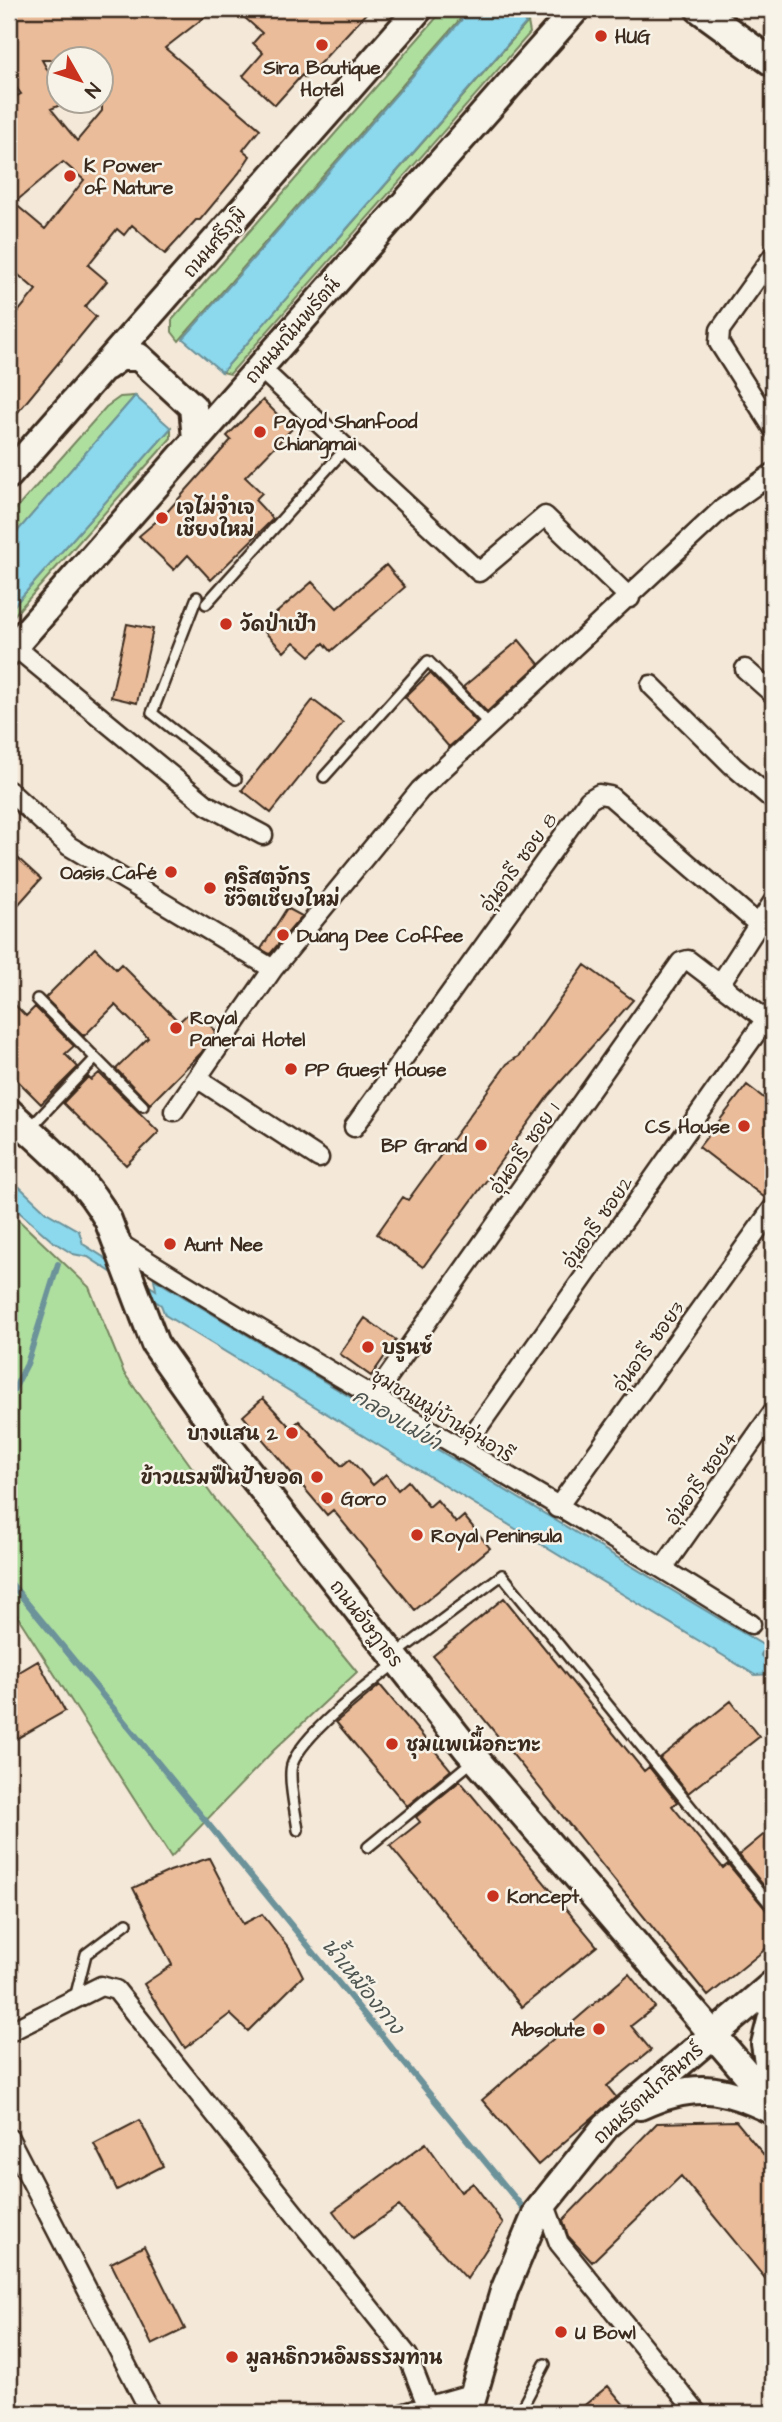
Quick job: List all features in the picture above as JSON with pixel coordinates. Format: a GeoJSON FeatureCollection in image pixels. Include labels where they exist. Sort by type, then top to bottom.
{"type":"FeatureCollection","features":[{"type":"Feature","properties":{"kind":"street","name":"ถนนศรีภูมิ"},"geometry":{"type":"LineString","coordinates":[[9,475],[419,9]]}},
{"type":"Feature","properties":{"kind":"street","name":"ถนนมณีนพรัตน์"},"geometry":{"type":"LineString","coordinates":[[11,649],[259,367],[556,22],[582,9]]}},
{"type":"Feature","properties":{"kind":"street"},"geometry":{"type":"LineString","coordinates":[[699,9],[773,62]]}},
{"type":"Feature","properties":{"kind":"street"},"geometry":{"type":"LineString","coordinates":[[773,256],[720,330],[719,342],[773,428]]}},
{"type":"Feature","properties":{"kind":"street"},"geometry":{"type":"LineString","coordinates":[[154,310],[148,323],[149,342],[203,392],[236,393]]}},
{"type":"Feature","properties":{"kind":"street"},"geometry":{"type":"LineString","coordinates":[[102,370],[120,358],[139,357],[193,407],[196,439]]}},
{"type":"Feature","properties":{"kind":"street"},"geometry":{"type":"LineString","coordinates":[[259,367],[479,572],[545,516],[630,598]]}},
{"type":"Feature","properties":{"kind":"street"},"geometry":{"type":"LineString","coordinates":[[174,1111],[273,969],[419,790],[630,598],[722,509],[773,472]]}},
{"type":"Feature","properties":{"kind":"street"},"geometry":{"type":"LineString","coordinates":[[11,649],[207,805],[263,835]]}},
{"type":"Feature","properties":{"kind":"street"},"geometry":{"type":"LineString","coordinates":[[745,669],[773,694]]}},
{"type":"Feature","properties":{"kind":"street"},"geometry":{"type":"LineString","coordinates":[[651,685],[733,766],[773,800]]}},
{"type":"Feature","properties":{"kind":"street"},"geometry":{"type":"LineString","coordinates":[[9,792],[69,846],[273,969]]}},
{"type":"Feature","properties":{"kind":"street","name":"อุ่นอารี ซอย 8"},"geometry":{"type":"LineString","coordinates":[[354,1127],[589,800],[599,794],[610,796],[759,925]]}},
{"type":"Feature","properties":{"kind":"street"},"geometry":{"type":"LineString","coordinates":[[770,1022],[720,984],[773,902]]}},
{"type":"Feature","properties":{"kind":"street","name":"อุ่นอารี ซอย 1"},"geometry":{"type":"LineString","coordinates":[[373,1398],[681,962],[688,960],[720,984]]}},
{"type":"Feature","properties":{"kind":"street","name":"อุ่นอารี ซอย2"},"geometry":{"type":"LineString","coordinates":[[462,1450],[770,1022]]}},
{"type":"Feature","properties":{"kind":"street"},"geometry":{"type":"LineString","coordinates":[[197,1078],[320,1158]]}},
{"type":"Feature","properties":{"kind":"street","name":"ถนนอัษฎาธร"},"geometry":{"type":"LineString","coordinates":[[9,1112],[73,1171],[98,1202],[108,1220],[155,1344],[215,1429],[476,1759],[715,2032],[773,2104]]}},
{"type":"Feature","properties":{"kind":"street","name":"อุ่นอารี ซอย3"},"geometry":{"type":"LineString","coordinates":[[558,1508],[773,1208]]}},
{"type":"Feature","properties":{"kind":"street","name":"ชุมชนหมู่บ้านอุ่นอารี"},"geometry":{"type":"LineString","coordinates":[[118,1252],[663,1568],[751,1624]]}},
{"type":"Feature","properties":{"kind":"street","name":"อุ่นอารี ซอย4"},"geometry":{"type":"LineString","coordinates":[[663,1568],[773,1412]]}},
{"type":"Feature","properties":{"kind":"street","name":"ถนนรัตนโกสินทร์"},"geometry":{"type":"LineString","coordinates":[[469,2404],[506,2284],[540,2207],[614,2119],[773,1984]]}},
{"type":"Feature","properties":{"kind":"street"},"geometry":{"type":"LineString","coordinates":[[9,2032],[101,1986],[116,1990],[408,2356],[427,2405]]}},
{"type":"Feature","properties":{"kind":"street"},"geometry":{"type":"LineString","coordinates":[[773,2013],[765,2044],[765,2058],[773,2091]]}},
{"type":"Feature","properties":{"kind":"street"},"geometry":{"type":"LineString","coordinates":[[614,2119],[672,2092],[690,2088],[729,2092],[773,2110]]}},
{"type":"Feature","properties":{"kind":"street"},"geometry":{"type":"LineString","coordinates":[[9,2138],[151,2413]]}},
{"type":"Feature","properties":{"kind":"street"},"geometry":{"type":"LineString","coordinates":[[540,2207],[559,2244],[697,2413]]}},
{"type":"Feature","properties":{"kind":"street"},"geometry":{"type":"LineString","coordinates":[[405,2413],[427,2405],[469,2404]]}},
{"type":"Feature","properties":{"kind":"lane"},"geometry":{"type":"LineString","coordinates":[[206,604],[346,448]]}},
{"type":"Feature","properties":{"kind":"lane"},"geometry":{"type":"LineString","coordinates":[[197,597],[152,713],[236,779]]}},
{"type":"Feature","properties":{"kind":"lane"},"geometry":{"type":"LineString","coordinates":[[324,777],[428,662],[491,726]]}},
{"type":"Feature","properties":{"kind":"lane"},"geometry":{"type":"LineString","coordinates":[[37,999],[143,1106]]}},
{"type":"Feature","properties":{"kind":"lane"},"geometry":{"type":"LineString","coordinates":[[28,1130],[95,1059]]}},
{"type":"Feature","properties":{"kind":"lane"},"geometry":{"type":"LineString","coordinates":[[298,1830],[291,1766],[306,1743],[395,1659],[502,1575],[773,1908]]}},
{"type":"Feature","properties":{"kind":"lane"},"geometry":{"type":"LineString","coordinates":[[368,1847],[476,1759]]}},
{"type":"Feature","properties":{"kind":"lane"},"geometry":{"type":"LineString","coordinates":[[74,1999],[86,1954],[127,1923]]}},
{"type":"Feature","properties":{"kind":"lane"},"geometry":{"type":"LineString","coordinates":[[519,2413],[545,2364]]}},
{"type":"Feature","properties":{"kind":"green space"},"geometry":{"type":"Polygon","coordinates":[[[444,9],[469,9],[179,341],[172,332],[172,320],[444,9]]]}},
{"type":"Feature","properties":{"kind":"green space"},"geometry":{"type":"Polygon","coordinates":[[[528,22],[530,33],[230,374],[222,372],[528,22]]]}},
{"type":"Feature","properties":{"kind":"green space"},"geometry":{"type":"Polygon","coordinates":[[[135,396],[9,541],[9,517],[106,407],[120,397],[135,396]]]}},
{"type":"Feature","properties":{"kind":"green space"},"geometry":{"type":"Polygon","coordinates":[[[171,428],[171,438],[9,621],[9,611],[171,428]]]}},
{"type":"Feature","properties":{"kind":"green space"},"geometry":{"type":"Polygon","coordinates":[[[9,1211],[89,1287],[124,1373],[214,1498],[357,1672],[274,1750],[171,1857],[9,1603],[9,1211]]]}},
{"type":"Feature","properties":{"kind":"water"},"geometry":{"type":"Polygon","coordinates":[[[471,9],[510,9],[526,23],[222,372],[183,339],[471,9]]]}},
{"type":"Feature","properties":{"kind":"water"},"geometry":{"type":"Polygon","coordinates":[[[135,396],[171,428],[9,611],[9,541],[135,396]]]}},
{"type":"Feature","properties":{"kind":"water"},"geometry":{"type":"Polygon","coordinates":[[[9,1177],[46,1212],[79,1231],[83,1244],[156,1290],[154,1279],[773,1651],[773,1674],[755,1675],[165,1315],[161,1305],[88,1257],[73,1254],[52,1241],[9,1203],[9,1177]]]}},
{"type":"Feature","properties":{"kind":"building"},"geometry":{"type":"Polygon","coordinates":[[[9,9],[149,9],[154,16],[162,9],[215,9],[165,48],[260,129],[243,150],[250,156],[239,173],[200,220],[196,220],[165,254],[132,225],[124,235],[117,229],[88,265],[107,281],[85,307],[96,317],[9,423],[9,323],[36,290],[9,267],[9,100],[21,94],[9,78],[9,9]],[[63,162],[14,203],[45,229],[84,180],[63,162]]]}},
{"type":"Feature","properties":{"kind":"building"},"geometry":{"type":"Polygon","coordinates":[[[235,9],[370,9],[323,60],[305,78],[302,75],[275,105],[243,76],[263,53],[253,43],[262,33],[235,9]]]}},
{"type":"Feature","properties":{"kind":"building"},"geometry":{"type":"Polygon","coordinates":[[[263,400],[292,429],[245,477],[262,493],[255,500],[273,519],[211,580],[188,555],[174,570],[139,536],[166,513],[231,440],[227,436],[263,400]]]}},
{"type":"Feature","properties":{"kind":"building"},"geometry":{"type":"Polygon","coordinates":[[[386,565],[405,587],[331,651],[324,643],[310,656],[294,642],[284,652],[260,627],[312,582],[337,608],[386,565]]]}},
{"type":"Feature","properties":{"kind":"building"},"geometry":{"type":"Polygon","coordinates":[[[127,624],[153,629],[137,703],[111,697],[127,624]]]}},
{"type":"Feature","properties":{"kind":"building"},"geometry":{"type":"Polygon","coordinates":[[[519,640],[539,664],[487,712],[463,687],[519,640]]]}},
{"type":"Feature","properties":{"kind":"building"},"geometry":{"type":"Polygon","coordinates":[[[430,673],[477,722],[449,747],[405,697],[430,673]]]}},
{"type":"Feature","properties":{"kind":"building"},"geometry":{"type":"Polygon","coordinates":[[[313,700],[343,723],[271,813],[242,790],[313,700]]]}},
{"type":"Feature","properties":{"kind":"building"},"geometry":{"type":"Polygon","coordinates":[[[9,850],[41,879],[9,915],[9,850]]]}},
{"type":"Feature","properties":{"kind":"building"},"geometry":{"type":"Polygon","coordinates":[[[287,908],[302,916],[270,954],[261,949],[287,908]]]}},
{"type":"Feature","properties":{"kind":"building","name":"Royal Panerai Hotel"},"geometry":{"type":"Polygon","coordinates":[[[95,948],[116,969],[121,964],[179,1022],[193,1009],[216,1031],[201,1053],[150,1104],[116,1069],[148,1038],[115,1005],[84,1036],[45,998],[95,948]]]}},
{"type":"Feature","properties":{"kind":"building"},"geometry":{"type":"Polygon","coordinates":[[[585,965],[633,1000],[549,1095],[423,1267],[377,1234],[403,1197],[408,1200],[507,1064],[519,1056],[585,965]]]}},
{"type":"Feature","properties":{"kind":"building"},"geometry":{"type":"Polygon","coordinates":[[[9,999],[26,1016],[35,1007],[74,1046],[65,1054],[78,1067],[41,1104],[9,1072],[9,999]]]}},
{"type":"Feature","properties":{"kind":"building"},"geometry":{"type":"Polygon","coordinates":[[[99,1073],[159,1132],[126,1165],[63,1103],[88,1077],[91,1080],[99,1073]]]}},
{"type":"Feature","properties":{"kind":"building","name":"CS House"},"geometry":{"type":"Polygon","coordinates":[[[747,1085],[773,1105],[773,1185],[764,1197],[699,1147],[747,1085]]]}},
{"type":"Feature","properties":{"kind":"building","name":"บรูนซ์"},"geometry":{"type":"Polygon","coordinates":[[[365,1318],[396,1340],[371,1376],[340,1354],[365,1318]]]}},
{"type":"Feature","properties":{"kind":"building","name":"Royal Peninsula"},"geometry":{"type":"Polygon","coordinates":[[[263,1398],[291,1428],[299,1421],[342,1466],[350,1459],[373,1485],[386,1474],[398,1490],[408,1481],[429,1507],[437,1500],[456,1523],[464,1516],[490,1548],[415,1610],[333,1510],[327,1515],[243,1416],[263,1398]]]}},
{"type":"Feature","properties":{"kind":"building"},"geometry":{"type":"Polygon","coordinates":[[[504,1598],[644,1771],[649,1767],[677,1802],[672,1806],[723,1868],[728,1864],[773,1915],[773,1943],[708,1996],[433,1656],[504,1598]]]}},
{"type":"Feature","properties":{"kind":"building"},"geometry":{"type":"Polygon","coordinates":[[[38,1661],[65,1711],[9,1743],[9,1678],[38,1661]]]}},
{"type":"Feature","properties":{"kind":"building","name":"ชุมแพเนื้อกะทะ"},"geometry":{"type":"Polygon","coordinates":[[[380,1685],[451,1770],[407,1806],[336,1722],[380,1685]]]}},
{"type":"Feature","properties":{"kind":"building"},"geometry":{"type":"Polygon","coordinates":[[[731,1701],[759,1737],[688,1793],[660,1758],[731,1701]]]}},
{"type":"Feature","properties":{"kind":"building","name":"Koncept"},"geometry":{"type":"Polygon","coordinates":[[[460,1781],[597,1946],[522,2007],[390,1846],[420,1822],[416,1817],[460,1781]]]}},
{"type":"Feature","properties":{"kind":"building"},"geometry":{"type":"Polygon","coordinates":[[[773,1827],[773,1897],[739,1855],[773,1827]]]}},
{"type":"Feature","properties":{"kind":"building"},"geometry":{"type":"Polygon","coordinates":[[[209,1858],[243,1924],[262,1914],[289,1948],[303,1976],[248,2031],[230,2014],[185,2048],[144,1984],[172,1965],[133,1888],[170,1871],[209,1858]]]}},
{"type":"Feature","properties":{"kind":"building"},"geometry":{"type":"Polygon","coordinates":[[[629,1974],[655,2007],[631,2026],[651,2050],[607,2086],[616,2097],[538,2165],[482,2100],[629,1974]]]}},
{"type":"Feature","properties":{"kind":"building"},"geometry":{"type":"Polygon","coordinates":[[[140,2120],[163,2166],[117,2190],[94,2144],[140,2120]]]}},
{"type":"Feature","properties":{"kind":"building"},"geometry":{"type":"Polygon","coordinates":[[[736,2121],[773,2166],[773,2288],[681,2176],[592,2262],[568,2236],[563,2220],[657,2123],[736,2121]]]}},
{"type":"Feature","properties":{"kind":"building"},"geometry":{"type":"Polygon","coordinates":[[[426,2143],[461,2192],[473,2183],[503,2223],[467,2279],[399,2206],[353,2238],[333,2211],[426,2143]]]}},
{"type":"Feature","properties":{"kind":"building"},"geometry":{"type":"Polygon","coordinates":[[[144,2246],[185,2329],[152,2345],[111,2263],[144,2246]]]}},
{"type":"Feature","properties":{"kind":"building"},"geometry":{"type":"Polygon","coordinates":[[[608,2386],[631,2413],[575,2413],[608,2386]]]}},
{"type":"Feature","properties":{"kind":"waterway","name":"น้ำเหมืองกาง"},"geometry":{"type":"LineString","coordinates":[[9,1399],[27,1364],[58,1264]]}},
{"type":"Feature","properties":{"kind":"waterway","name":"น้ำเหมืองกาง"},"geometry":{"type":"LineString","coordinates":[[9,1581],[528,2214]]}},
{"type":"Feature","properties":{"kind":"waterway"},"geometry":{"type":"LineString","coordinates":[[763,1655],[773,1639]]}},
{"type":"Feature","properties":{"kind":"place","name":"HUG"},"geometry":{"type":"Point","coordinates":[601,36]}},
{"type":"Feature","properties":{"kind":"place","name":"Sira Boutique Hotel"},"geometry":{"type":"Point","coordinates":[322,45]}},
{"type":"Feature","properties":{"kind":"place","name":"K Power of Nature"},"geometry":{"type":"Point","coordinates":[70,176]}},
{"type":"Feature","properties":{"kind":"place","name":"Payod Shanfood Chiangmai"},"geometry":{"type":"Point","coordinates":[260,432]}},
{"type":"Feature","properties":{"kind":"place","name":"เจไม่จำเจ เชียงใหม่"},"geometry":{"type":"Point","coordinates":[162,518]}},
{"type":"Feature","properties":{"kind":"place","name":"วัดป่าเป้า"},"geometry":{"type":"Point","coordinates":[226,624]}},
{"type":"Feature","properties":{"kind":"place","name":"Oasis Café"},"geometry":{"type":"Point","coordinates":[171,872]}},
{"type":"Feature","properties":{"kind":"place","name":"คริสตจักร ชีวิตเชียงใหม่"},"geometry":{"type":"Point","coordinates":[210,888]}},
{"type":"Feature","properties":{"kind":"place","name":"Duang Dee Coffee"},"geometry":{"type":"Point","coordinates":[283,935]}},
{"type":"Feature","properties":{"kind":"place","name":"Royal Panerai Hotel"},"geometry":{"type":"Point","coordinates":[176,1028]}},
{"type":"Feature","properties":{"kind":"place","name":"PP Guest House"},"geometry":{"type":"Point","coordinates":[291,1069]}},
{"type":"Feature","properties":{"kind":"place","name":"CS House"},"geometry":{"type":"Point","coordinates":[744,1126]}},
{"type":"Feature","properties":{"kind":"place","name":"BP Grand"},"geometry":{"type":"Point","coordinates":[481,1145]}},
{"type":"Feature","properties":{"kind":"place","name":"Aunt Nee"},"geometry":{"type":"Point","coordinates":[170,1244]}},
{"type":"Feature","properties":{"kind":"place","name":"บรูนซ์"},"geometry":{"type":"Point","coordinates":[368,1347]}},
{"type":"Feature","properties":{"kind":"place","name":"บางแสน 2"},"geometry":{"type":"Point","coordinates":[292,1433]}},
{"type":"Feature","properties":{"kind":"place","name":"ข้าวแรมฟืนป้ายอด"},"geometry":{"type":"Point","coordinates":[317,1477]}},
{"type":"Feature","properties":{"kind":"place","name":"Goro"},"geometry":{"type":"Point","coordinates":[327,1498]}},
{"type":"Feature","properties":{"kind":"place","name":"Royal Peninsula"},"geometry":{"type":"Point","coordinates":[417,1535]}},
{"type":"Feature","properties":{"kind":"place","name":"ชุมแพเนื้อกะทะ"},"geometry":{"type":"Point","coordinates":[392,1744]}},
{"type":"Feature","properties":{"kind":"place","name":"Koncept"},"geometry":{"type":"Point","coordinates":[493,1896]}},
{"type":"Feature","properties":{"kind":"place","name":"Absolute"},"geometry":{"type":"Point","coordinates":[599,2029]}},
{"type":"Feature","properties":{"kind":"place","name":"U Bowl"},"geometry":{"type":"Point","coordinates":[561,2332]}},
{"type":"Feature","properties":{"kind":"place","name":"มูลนธิกวนอิมธรรมทาน"},"geometry":{"type":"Point","coordinates":[232,2357]}},
{"type":"Feature","properties":{"kind":"water label","name":"คลองแม่ข่า"},"geometry":{"type":"Point","coordinates":[397,1419]}}]}
